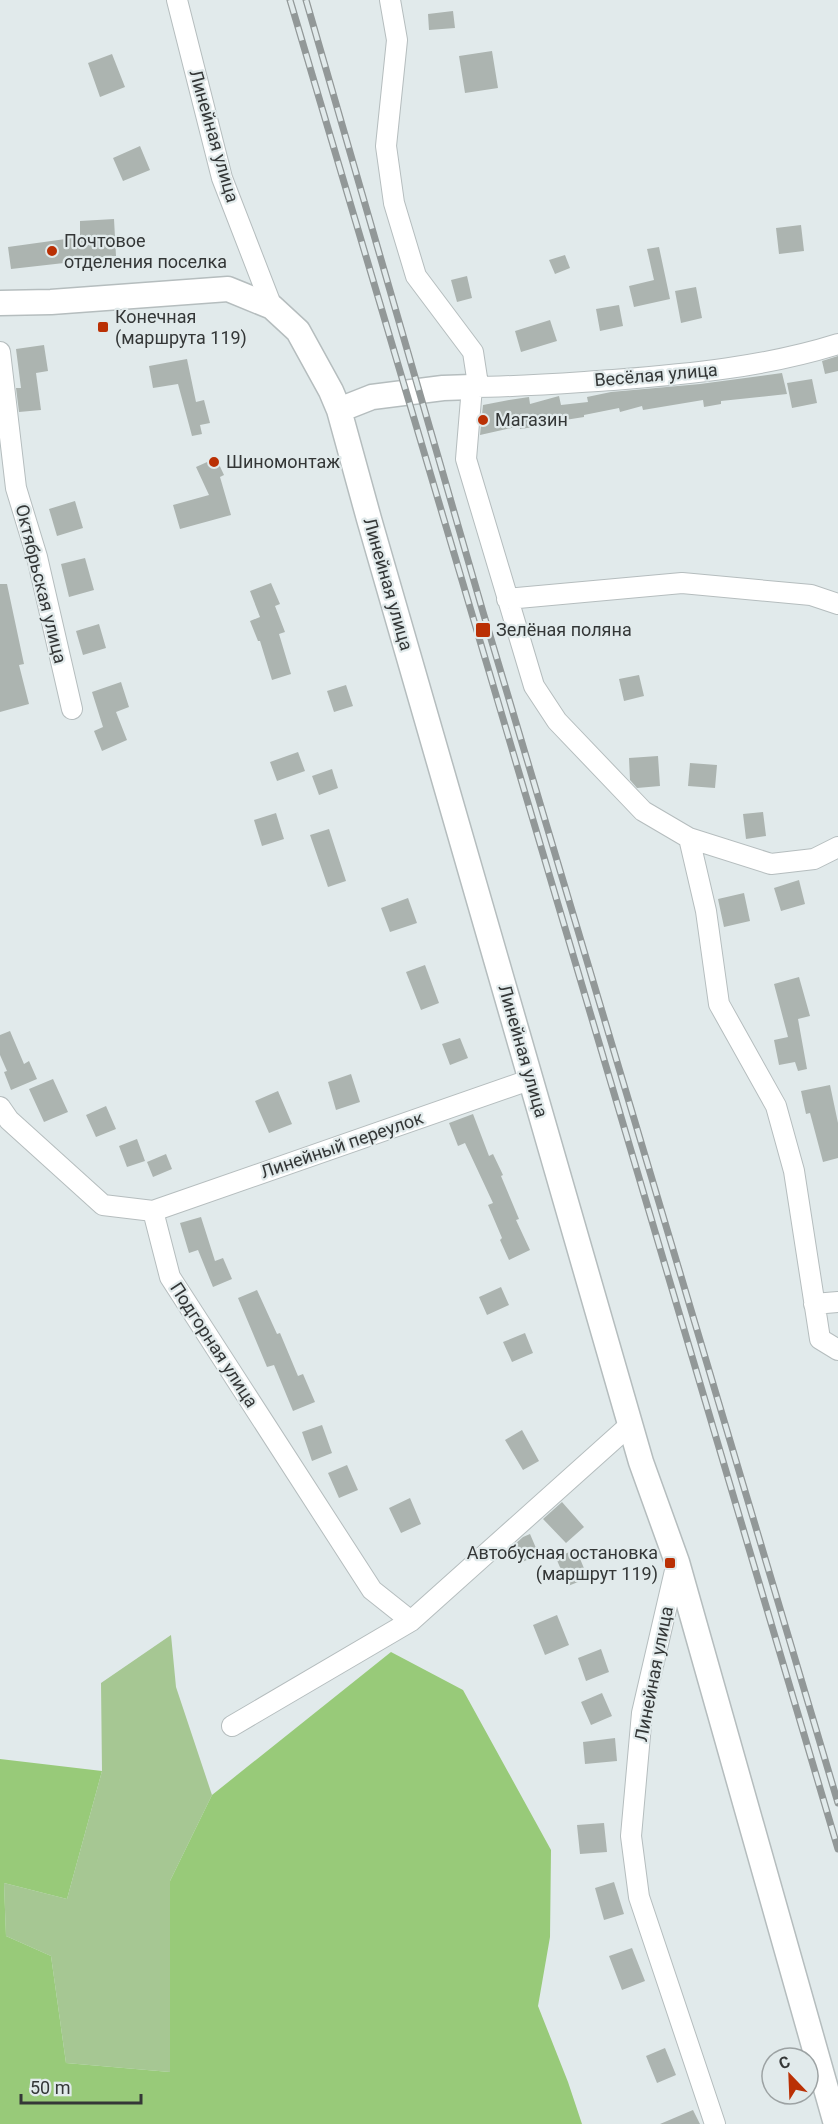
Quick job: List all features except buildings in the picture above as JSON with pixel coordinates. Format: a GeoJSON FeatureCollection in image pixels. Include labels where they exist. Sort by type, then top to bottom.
{"type":"FeatureCollection","features":[{"type":"Feature","properties":{"kind":"street","name":"Линейная улица"},"geometry":{"type":"LineString","coordinates":[[177,0],[222,177],[272,307],[298,331],[339,410],[641,1462],[676,1562],[642,1713],[631,1836],[639,1897],[715,2124]]}},
{"type":"Feature","properties":{"kind":"street"},"geometry":{"type":"LineString","coordinates":[[390,0],[397,40],[386,146],[394,203],[416,276],[473,352],[477,378],[472,387],[466,459],[534,686],[557,721],[643,811],[689,838],[771,864],[814,859],[838,846]]}},
{"type":"Feature","properties":{"kind":"street"},"geometry":{"type":"LineString","coordinates":[[0,303],[51,302],[228,289],[272,307]]}},
{"type":"Feature","properties":{"kind":"street","name":"Весёлая улица"},"geometry":{"type":"LineString","coordinates":[[472,387],[515,387],[698,374],[812,353],[838,344]]}},
{"type":"Feature","properties":{"kind":"street","name":"Октябрьская улица"},"geometry":{"type":"LineString","coordinates":[[0,352],[16,488],[37,557],[72,709]]}},
{"type":"Feature","properties":{"kind":"street"},"geometry":{"type":"LineString","coordinates":[[339,410],[372,397],[443,388],[472,387]]}},
{"type":"Feature","properties":{"kind":"street"},"geometry":{"type":"LineString","coordinates":[[507,599],[682,583],[811,595],[838,604]]}},
{"type":"Feature","properties":{"kind":"street"},"geometry":{"type":"LineString","coordinates":[[689,838],[706,911],[719,1004],[776,1106],[794,1171],[820,1339],[838,1350]]}},
{"type":"Feature","properties":{"kind":"street","name":"Линейный переулок"},"geometry":{"type":"LineString","coordinates":[[153,1211],[532,1079]]}},
{"type":"Feature","properties":{"kind":"street"},"geometry":{"type":"LineString","coordinates":[[0,1107],[9,1120],[103,1205],[153,1211]]}},
{"type":"Feature","properties":{"kind":"street","name":"Подгорная улица"},"geometry":{"type":"LineString","coordinates":[[153,1211],[170,1277],[372,1590],[411,1622]]}},
{"type":"Feature","properties":{"kind":"street"},"geometry":{"type":"LineString","coordinates":[[814,1304],[838,1302]]}},
{"type":"Feature","properties":{"kind":"street"},"geometry":{"type":"LineString","coordinates":[[232,1726],[411,1622],[631,1424]]}},
{"type":"Feature","properties":{"kind":"street"},"geometry":{"type":"LineString","coordinates":[[676,1562],[836,2124]]}},
{"type":"Feature","properties":{"kind":"green space"},"geometry":{"type":"Polygon","coordinates":[[[171,1635],[176,1687],[212,1795],[170,1881],[170,2072],[66,2063],[51,1956],[6,1936],[4,1883],[67,1899],[102,1771],[101,1683],[171,1635]]]}},
{"type":"Feature","properties":{"kind":"green space"},"geometry":{"type":"Polygon","coordinates":[[[391,1652],[463,1690],[551,1850],[550,1937],[538,2006],[582,2124],[0,2124],[0,1759],[102,1771],[67,1899],[4,1883],[6,1936],[51,1956],[66,2063],[170,2072],[170,1881],[212,1795],[391,1652]]]}},
{"type":"Feature","properties":{"kind":"railway"},"geometry":{"type":"LineString","coordinates":[[290,0],[838,1849]]}},
{"type":"Feature","properties":{"kind":"railway"},"geometry":{"type":"LineString","coordinates":[[306,0],[483,612],[838,1803]]}},
{"type":"Feature","properties":{"kind":"place","name":"Почтовое отделения поселка"},"geometry":{"type":"Point","coordinates":[52,251]}},
{"type":"Feature","properties":{"kind":"place","name":"Конечная (маршрута 119)"},"geometry":{"type":"Point","coordinates":[103,327]}},
{"type":"Feature","properties":{"kind":"place","name":"Магазин"},"geometry":{"type":"Point","coordinates":[483,420]}},
{"type":"Feature","properties":{"kind":"place","name":"Шиномонтаж"},"geometry":{"type":"Point","coordinates":[214,462]}},
{"type":"Feature","properties":{"kind":"place","name":"Зелёная поляна"},"geometry":{"type":"Point","coordinates":[483,630]}},
{"type":"Feature","properties":{"kind":"place","name":"Автобусная остановка (маршрут 119)"},"geometry":{"type":"Point","coordinates":[670,1563]}}]}
